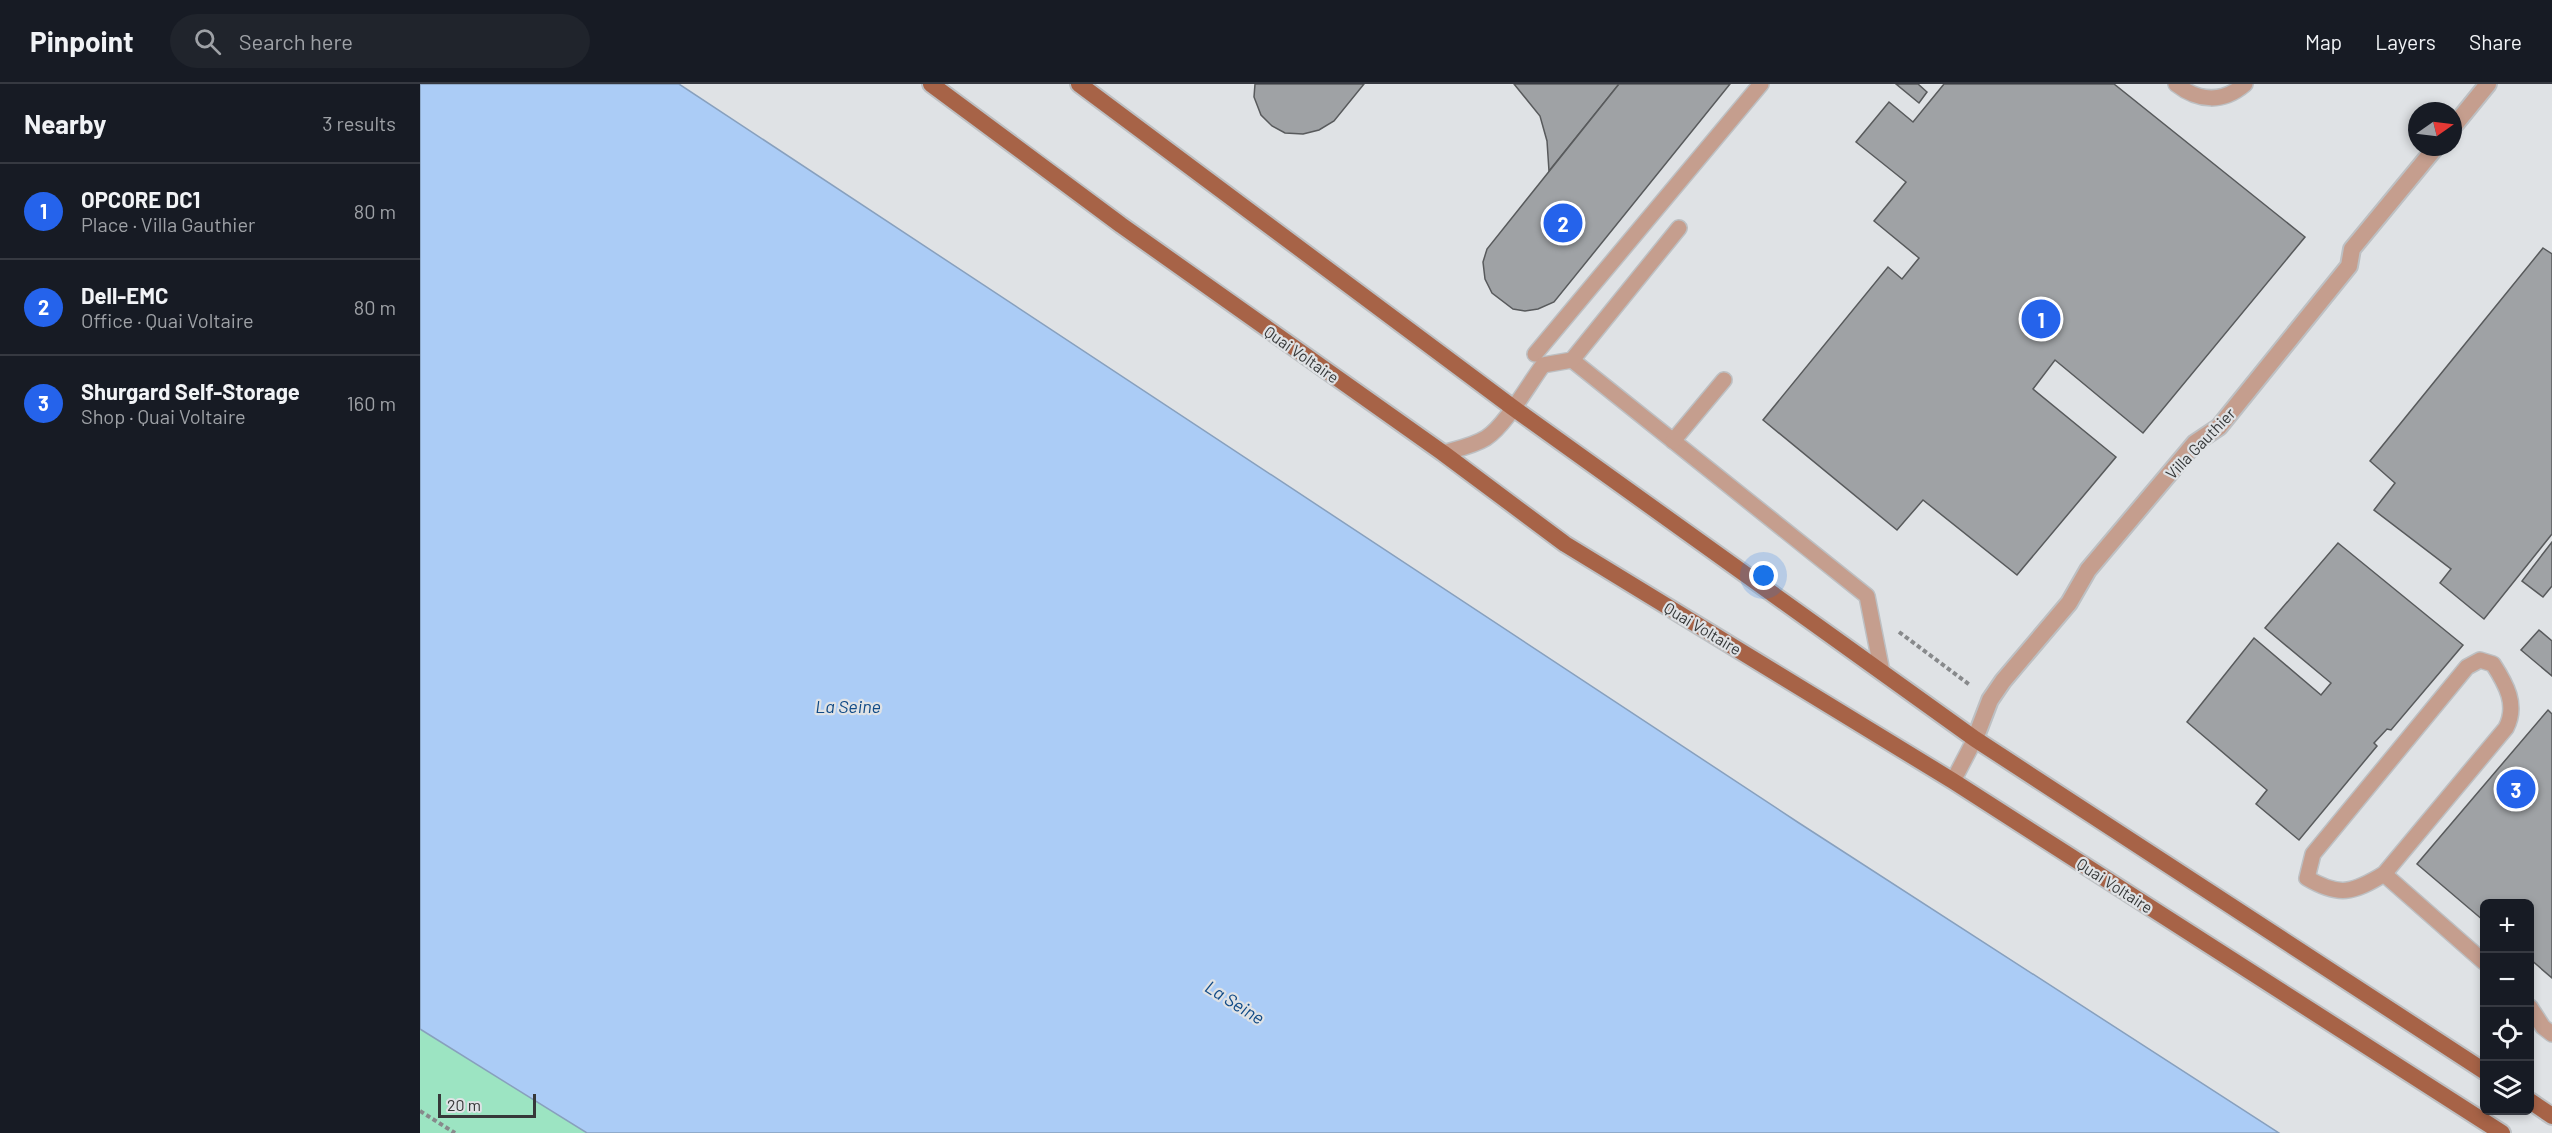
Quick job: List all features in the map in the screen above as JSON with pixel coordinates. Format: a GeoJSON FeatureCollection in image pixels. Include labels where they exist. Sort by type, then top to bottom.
{"type":"FeatureCollection","features":[{"type":"Feature","properties":{"kind":"main road","name":"Quai Voltaire"},"geometry":{"type":"LineString","coordinates":[[931,84],[1121,225],[1443,453],[1565,544],[1953,781],[2502,1133]]}},
{"type":"Feature","properties":{"kind":"main road"},"geometry":{"type":"LineString","coordinates":[[1079,84],[1512,407],[1975,739],[2480,1068]]}},
{"type":"Feature","properties":{"kind":"main road"},"geometry":{"type":"LineString","coordinates":[[2534,1104],[2552,1116]]}},
{"type":"Feature","properties":{"kind":"street"},"geometry":{"type":"LineString","coordinates":[[2462,116],[2488,84]]}},
{"type":"Feature","properties":{"kind":"street","name":"Villa Gauthier"},"geometry":{"type":"LineString","coordinates":[[1975,739],[1990,700],[2003,681],[2069,603],[2088,570],[2195,443],[2219,427],[2349,266],[2352,249],[2429,156]]}},
{"type":"Feature","properties":{"kind":"lane"},"geometry":{"type":"LineString","coordinates":[[1535,354],[1761,84]]}},
{"type":"Feature","properties":{"kind":"lane"},"geometry":{"type":"LineString","coordinates":[[2176,84],[2194,96],[2212,99],[2237,91],[2245,84]]}},
{"type":"Feature","properties":{"kind":"lane"},"geometry":{"type":"LineString","coordinates":[[1443,453],[1477,443],[1489,436],[1543,364],[1572,360],[1680,228]]}},
{"type":"Feature","properties":{"kind":"lane"},"geometry":{"type":"LineString","coordinates":[[1572,360],[1867,596],[1882,672]]}},
{"type":"Feature","properties":{"kind":"lane"},"geometry":{"type":"LineString","coordinates":[[1673,441],[1724,380]]}},
{"type":"Feature","properties":{"kind":"lane"},"geometry":{"type":"LineString","coordinates":[[2480,660],[2493,664],[2510,695],[2511,716],[2506,728],[2384,874],[2369,884],[2340,892],[2324,888],[2307,878],[2313,854],[2467,667],[2480,660]]}},
{"type":"Feature","properties":{"kind":"lane"},"geometry":{"type":"LineString","coordinates":[[1953,781],[1975,739]]}},
{"type":"Feature","properties":{"kind":"lane"},"geometry":{"type":"LineString","coordinates":[[2384,874],[2480,958]]}},
{"type":"Feature","properties":{"kind":"lane"},"geometry":{"type":"LineString","coordinates":[[2534,1014],[2543,1027],[2552,1034]]}},
{"type":"Feature","properties":{"kind":"path"},"geometry":{"type":"LineString","coordinates":[[420,1111],[454,1133]]}},
{"type":"Feature","properties":{"kind":"green space"},"geometry":{"type":"Polygon","coordinates":[[[420,1029],[587,1133],[420,1133],[420,1029]]]}},
{"type":"Feature","properties":{"kind":"water","name":"La Seine"},"geometry":{"type":"Polygon","coordinates":[[[420,84],[679,84],[1799,823],[2279,1133],[587,1133],[420,1029],[420,84]]]}},
{"type":"Feature","properties":{"kind":"building"},"geometry":{"type":"Polygon","coordinates":[[[1255,84],[1364,84],[1334,121],[1319,130],[1303,134],[1285,133],[1272,126],[1261,115],[1254,97],[1255,84]]]}},
{"type":"Feature","properties":{"kind":"building"},"geometry":{"type":"Polygon","coordinates":[[[1514,84],[1619,84],[1549,171],[1547,141],[1540,116],[1514,84]]]}},
{"type":"Feature","properties":{"kind":"building"},"geometry":{"type":"Polygon","coordinates":[[[1619,84],[1730,84],[1554,302],[1538,309],[1525,311],[1513,309],[1492,293],[1485,279],[1483,262],[1487,249],[1619,84]]]}},
{"type":"Feature","properties":{"kind":"building"},"geometry":{"type":"Polygon","coordinates":[[[1896,84],[1918,84],[1927,92],[1919,103],[1896,84]]]}},
{"type":"Feature","properties":{"kind":"building"},"geometry":{"type":"Polygon","coordinates":[[[1944,84],[2114,84],[2305,237],[2143,433],[2055,360],[2033,389],[2116,457],[2017,575],[1923,500],[1897,530],[1763,420],[1888,267],[1902,279],[1919,258],[1874,221],[1906,182],[1856,142],[1889,102],[1913,122],[1944,84]]]}},
{"type":"Feature","properties":{"kind":"building"},"geometry":{"type":"Polygon","coordinates":[[[2543,248],[2552,254],[2552,534],[2484,619],[2440,583],[2451,569],[2374,510],[2395,483],[2370,461],[2543,248]]]}},
{"type":"Feature","properties":{"kind":"building"},"geometry":{"type":"Polygon","coordinates":[[[2552,542],[2552,586],[2543,597],[2522,581],[2552,542]]]}},
{"type":"Feature","properties":{"kind":"building"},"geometry":{"type":"Polygon","coordinates":[[[2338,543],[2463,645],[2391,730],[2387,729],[2374,743],[2377,746],[2299,840],[2256,804],[2267,790],[2187,722],[2254,638],[2321,695],[2331,683],[2265,628],[2338,543]]]}},
{"type":"Feature","properties":{"kind":"building"},"geometry":{"type":"Polygon","coordinates":[[[2539,630],[2552,641],[2552,676],[2521,650],[2539,630]]]}},
{"type":"Feature","properties":{"kind":"building"},"geometry":{"type":"Polygon","coordinates":[[[2548,710],[2552,714],[2552,978],[2534,962],[2534,899],[2480,899],[2480,918],[2417,864],[2548,710]]]}},
{"type":"Feature","properties":{"kind":"place","name":"Dell-EMC"},"geometry":{"type":"Point","coordinates":[1563,223]}},
{"type":"Feature","properties":{"kind":"place","name":"OPCORE DC1"},"geometry":{"type":"Point","coordinates":[2041,319]}},
{"type":"Feature","properties":{"kind":"place","name":"Shurgard Self-Storage"},"geometry":{"type":"Point","coordinates":[2516,789]}}]}
